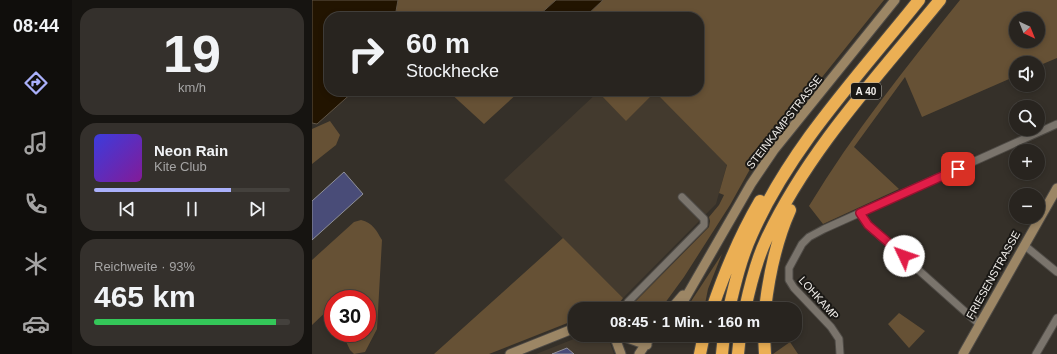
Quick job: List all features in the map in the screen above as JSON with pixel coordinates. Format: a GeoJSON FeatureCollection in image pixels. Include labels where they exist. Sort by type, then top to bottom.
{"type":"FeatureCollection","features":[{"type":"Feature","properties":{"kind":"highway","name":"A 40"},"geometry":{"type":"LineString","coordinates":[[731,302],[736,277],[752,234],[786,169],[819,124],[919,0]]}},
{"type":"Feature","properties":{"kind":"highway","name":"A 40"},"geometry":{"type":"LineString","coordinates":[[747,302],[751,283],[766,241],[785,202],[813,159],[940,0]]}},
{"type":"Feature","properties":{"kind":"highway"},"geometry":{"type":"LineString","coordinates":[[766,302],[769,277],[784,222],[813,159]]}},
{"type":"Feature","properties":{"kind":"highway"},"geometry":{"type":"LineString","coordinates":[[714,302],[723,276],[746,224],[764,194],[786,169]]}},
{"type":"Feature","properties":{"kind":"highway"},"geometry":{"type":"LineString","coordinates":[[700,354],[703,342]]}},
{"type":"Feature","properties":{"kind":"highway"},"geometry":{"type":"LineString","coordinates":[[722,354],[723,342]]}},
{"type":"Feature","properties":{"kind":"highway"},"geometry":{"type":"LineString","coordinates":[[738,354],[739,342]]}},
{"type":"Feature","properties":{"kind":"highway"},"geometry":{"type":"LineString","coordinates":[[764,342],[765,354]]}},
{"type":"Feature","properties":{"kind":"main road","name":"STEINKAMPSTRASSE"},"geometry":{"type":"LineString","coordinates":[[678,302],[691,287],[709,259],[751,184],[774,150],[896,0]]}},
{"type":"Feature","properties":{"kind":"main road","name":"FRIESENSTRASSE"},"geometry":{"type":"LineString","coordinates":[[963,354],[1057,188]]}},
{"type":"Feature","properties":{"kind":"main road"},"geometry":{"type":"LineString","coordinates":[[510,354],[568,331]]}},
{"type":"Feature","properties":{"kind":"main road"},"geometry":{"type":"LineString","coordinates":[[617,342],[621,354]]}},
{"type":"Feature","properties":{"kind":"main road"},"geometry":{"type":"LineString","coordinates":[[639,342],[647,345]]}},
{"type":"Feature","properties":{"kind":"main road"},"geometry":{"type":"LineString","coordinates":[[639,354],[651,342]]}},
{"type":"Feature","properties":{"kind":"street"},"geometry":{"type":"LineString","coordinates":[[979,324],[868,225],[860,213],[1057,124]]}},
{"type":"Feature","properties":{"kind":"street"},"geometry":{"type":"LineString","coordinates":[[628,302],[704,225],[704,219],[682,197]]}},
{"type":"Feature","properties":{"kind":"street","name":"LOHKAMP"},"geometry":{"type":"LineString","coordinates":[[840,354],[839,339],[831,327],[794,288],[789,280],[789,268],[796,254],[809,237],[860,213]]}},
{"type":"Feature","properties":{"kind":"street"},"geometry":{"type":"LineString","coordinates":[[1024,245],[1057,272]]}},
{"type":"Feature","properties":{"kind":"street"},"geometry":{"type":"LineString","coordinates":[[1036,354],[1057,318]]}},
{"type":"Feature","properties":{"kind":"shaded area"},"geometry":{"type":"Polygon","coordinates":[[[312,0],[556,0],[543,12],[396,12],[396,10],[377,12],[324,12],[324,96],[326,96],[312,123],[312,0]]]}},
{"type":"Feature","properties":{"kind":"shaded area"},"geometry":{"type":"Polygon","coordinates":[[[312,0],[398,0],[396,12],[324,12],[324,96],[348,96],[317,124],[312,123],[312,0]]]}},
{"type":"Feature","properties":{"kind":"shaded area"},"geometry":{"type":"Polygon","coordinates":[[[556,0],[603,0],[590,12],[543,12],[556,0]]]}},
{"type":"Feature","properties":{"kind":"shaded area"},"geometry":{"type":"Polygon","coordinates":[[[603,0],[884,0],[754,162],[730,205],[684,277],[666,302],[635,302],[709,227],[709,217],[719,205],[724,195],[719,193],[727,165],[659,96],[704,96],[704,12],[590,12],[603,0]]]}},
{"type":"Feature","properties":{"kind":"shaded area"},"geometry":{"type":"Polygon","coordinates":[[[960,0],[1057,0],[1057,58],[1045,63],[1045,56],[1009,56],[1009,79],[922,117],[905,77],[854,147],[899,189],[823,224],[809,206],[862,126],[960,0]]]}},
{"type":"Feature","properties":{"kind":"shaded area"},"geometry":{"type":"Polygon","coordinates":[[[453,96],[515,96],[484,124],[453,96]]]}},
{"type":"Feature","properties":{"kind":"shaded area"},"geometry":{"type":"Polygon","coordinates":[[[594,96],[602,96],[626,120],[651,96],[659,96],[727,164],[716,204],[623,298],[504,180],[594,96]]]}},
{"type":"Feature","properties":{"kind":"shaded area"},"geometry":{"type":"Polygon","coordinates":[[[602,96],[651,96],[626,121],[602,96]]]}},
{"type":"Feature","properties":{"kind":"shaded area"},"geometry":{"type":"Polygon","coordinates":[[[330,121],[340,135],[336,145],[312,164],[312,129],[330,121]]]}},
{"type":"Feature","properties":{"kind":"shaded area"},"geometry":{"type":"Polygon","coordinates":[[[361,220],[365,221],[376,230],[382,240],[377,329],[376,331],[376,290],[324,290],[324,314],[312,325],[312,260],[354,222],[361,220]]]}},
{"type":"Feature","properties":{"kind":"shaded area"},"geometry":{"type":"Polygon","coordinates":[[[563,238],[623,298],[620,302],[568,302],[568,323],[489,354],[434,354],[563,238]]]}},
{"type":"Feature","properties":{"kind":"shaded area"},"geometry":{"type":"Polygon","coordinates":[[[722,254],[708,289],[705,302],[691,302],[722,254]]]}},
{"type":"Feature","properties":{"kind":"shaded area"},"geometry":{"type":"Polygon","coordinates":[[[899,313],[925,331],[909,348],[888,324],[899,313]]]}},
{"type":"Feature","properties":{"kind":"shaded area"},"geometry":{"type":"Polygon","coordinates":[[[568,341],[609,342],[614,354],[536,354],[568,341]]]}},
{"type":"Feature","properties":{"kind":"shaded area"},"geometry":{"type":"Polygon","coordinates":[[[346,342],[370,342],[365,352],[354,354],[346,342]]]}},
{"type":"Feature","properties":{"kind":"shaded area"},"geometry":{"type":"Polygon","coordinates":[[[790,342],[798,354],[773,354],[790,342]]]}},
{"type":"Feature","properties":{"kind":"building"},"geometry":{"type":"Polygon","coordinates":[[[344,172],[363,194],[312,240],[312,201],[344,172]]]}},
{"type":"Feature","properties":{"kind":"building"},"geometry":{"type":"Polygon","coordinates":[[[567,348],[574,354],[552,354],[567,348]]]}},
{"type":"Feature","properties":{"kind":"route"},"geometry":{"type":"LineString","coordinates":[[904,256],[868,225],[860,213],[958,169]]}}]}
